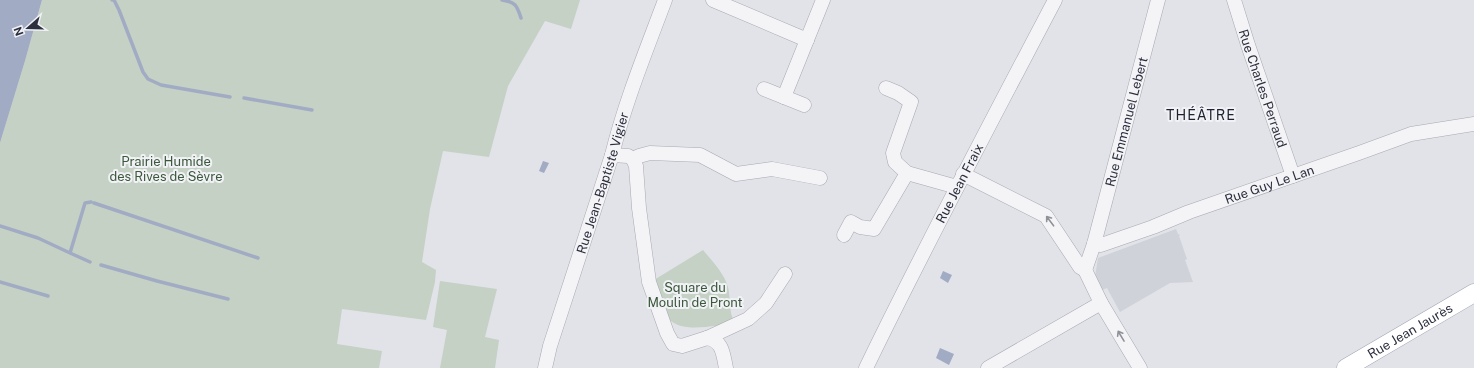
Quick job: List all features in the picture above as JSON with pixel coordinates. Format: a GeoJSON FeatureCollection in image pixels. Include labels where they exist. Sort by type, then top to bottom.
{"type":"FeatureCollection","features":[{"type":"Feature","properties":{"kind":"main road","name":"Rue Jean Jaurès"},"geometry":{"type":"LineString","coordinates":[[1346,368],[1474,293]]}},
{"type":"Feature","properties":{"kind":"street","name":"Rue Jean-Baptiste Vigier"},"geometry":{"type":"LineString","coordinates":[[545,368],[550,346],[612,155],[619,127],[665,0]]}},
{"type":"Feature","properties":{"kind":"street"},"geometry":{"type":"LineString","coordinates":[[712,0],[807,40]]}},
{"type":"Feature","properties":{"kind":"street"},"geometry":{"type":"LineString","coordinates":[[784,97],[823,0]]}},
{"type":"Feature","properties":{"kind":"street","name":"Rue Jean Fraix"},"geometry":{"type":"LineString","coordinates":[[866,368],[908,282],[950,203],[963,174],[1055,0]]}},
{"type":"Feature","properties":{"kind":"street","name":"Rue Emmanuel Lebert"},"geometry":{"type":"LineString","coordinates":[[1094,244],[1158,0]]}},
{"type":"Feature","properties":{"kind":"street","name":"Rue Charles Perraud"},"geometry":{"type":"LineString","coordinates":[[1234,0],[1293,176]]}},
{"type":"Feature","properties":{"kind":"street"},"geometry":{"type":"LineString","coordinates":[[886,88],[911,102],[893,153],[895,162],[907,173],[957,187]]}},
{"type":"Feature","properties":{"kind":"street"},"geometry":{"type":"LineString","coordinates":[[764,89],[804,105]]}},
{"type":"Feature","properties":{"kind":"street","name":"Rue Guy Le Lan"},"geometry":{"type":"LineString","coordinates":[[1094,244],[1101,245],[1153,227],[1189,212],[1411,134],[1474,124]]}},
{"type":"Feature","properties":{"kind":"street"},"geometry":{"type":"LineString","coordinates":[[633,159],[650,154],[700,155],[736,174],[772,168],[820,178]]}},
{"type":"Feature","properties":{"kind":"street"},"geometry":{"type":"LineString","coordinates":[[612,155],[628,156],[633,159],[636,166],[639,208],[649,282],[669,338],[673,344],[682,346],[707,338],[745,321],[768,300],[785,274]]}},
{"type":"Feature","properties":{"kind":"street"},"geometry":{"type":"LineString","coordinates":[[844,235],[851,222],[860,227],[874,229],[907,173]]}},
{"type":"Feature","properties":{"kind":"street"},"geometry":{"type":"LineString","coordinates":[[963,174],[1046,216],[1080,268],[1085,270],[1101,303],[1140,368]]}},
{"type":"Feature","properties":{"kind":"street"},"geometry":{"type":"LineString","coordinates":[[1085,270],[1094,244]]}},
{"type":"Feature","properties":{"kind":"street"},"geometry":{"type":"LineString","coordinates":[[988,368],[1101,303]]}},
{"type":"Feature","properties":{"kind":"street"},"geometry":{"type":"LineString","coordinates":[[707,338],[717,341],[720,344],[726,368]]}},
{"type":"Feature","properties":{"kind":"shaded area"},"geometry":{"type":"Polygon","coordinates":[[[1176,229],[1180,235],[1179,236],[1187,259],[1185,260],[1193,282],[1170,283],[1120,312],[1107,288],[1102,290],[1095,277],[1098,258],[1176,229]]]}},
{"type":"Feature","properties":{"kind":"green space","name":"Prairie Humide des Rives de Sèvre"},"geometry":{"type":"Polygon","coordinates":[[[42,0],[580,0],[571,29],[545,21],[508,86],[489,157],[443,151],[430,209],[422,262],[436,270],[435,282],[426,320],[342,309],[337,344],[382,351],[379,368],[0,368],[0,143],[42,0]]]}},
{"type":"Feature","properties":{"kind":"green space","name":"Square du Moulin de Pront"},"geometry":{"type":"Polygon","coordinates":[[[703,250],[724,277],[729,292],[731,314],[735,323],[710,327],[682,326],[675,324],[669,319],[665,312],[654,280],[703,250]]]}},
{"type":"Feature","properties":{"kind":"green space"},"geometry":{"type":"Polygon","coordinates":[[[440,281],[497,289],[485,337],[499,340],[495,368],[440,368],[447,330],[433,327],[440,281]]]}},
{"type":"Feature","properties":{"kind":"water"},"geometry":{"type":"Polygon","coordinates":[[[0,0],[42,0],[0,143],[0,0]]]}},
{"type":"Feature","properties":{"kind":"water"},"geometry":{"type":"Polygon","coordinates":[[[543,161],[549,163],[544,173],[539,171],[543,161]]]}},
{"type":"Feature","properties":{"kind":"water"},"geometry":{"type":"Polygon","coordinates":[[[943,271],[952,275],[948,283],[940,278],[943,271]]]}},
{"type":"Feature","properties":{"kind":"water"},"geometry":{"type":"Polygon","coordinates":[[[940,348],[954,354],[949,365],[936,358],[940,348]]]}},
{"type":"Feature","properties":{"kind":"waterway"},"geometry":{"type":"LineString","coordinates":[[112,0],[114,0],[119,10],[143,72],[148,79],[161,85],[230,97]]}},
{"type":"Feature","properties":{"kind":"waterway"},"geometry":{"type":"LineString","coordinates":[[502,0],[513,3],[521,18]]}},
{"type":"Feature","properties":{"kind":"waterway"},"geometry":{"type":"LineString","coordinates":[[244,98],[312,110]]}},
{"type":"Feature","properties":{"kind":"waterway"},"geometry":{"type":"LineString","coordinates":[[0,226],[38,238],[70,253],[85,203],[91,202]]}},
{"type":"Feature","properties":{"kind":"waterway"},"geometry":{"type":"LineString","coordinates":[[94,203],[258,258]]}},
{"type":"Feature","properties":{"kind":"waterway"},"geometry":{"type":"LineString","coordinates":[[70,253],[90,262]]}},
{"type":"Feature","properties":{"kind":"waterway"},"geometry":{"type":"LineString","coordinates":[[101,265],[228,299]]}},
{"type":"Feature","properties":{"kind":"waterway"},"geometry":{"type":"LineString","coordinates":[[0,282],[48,296]]}},
{"type":"Feature","properties":{"kind":"district","name":"THÉÂTRE"},"geometry":{"type":"Point","coordinates":[1201,115]}}]}
